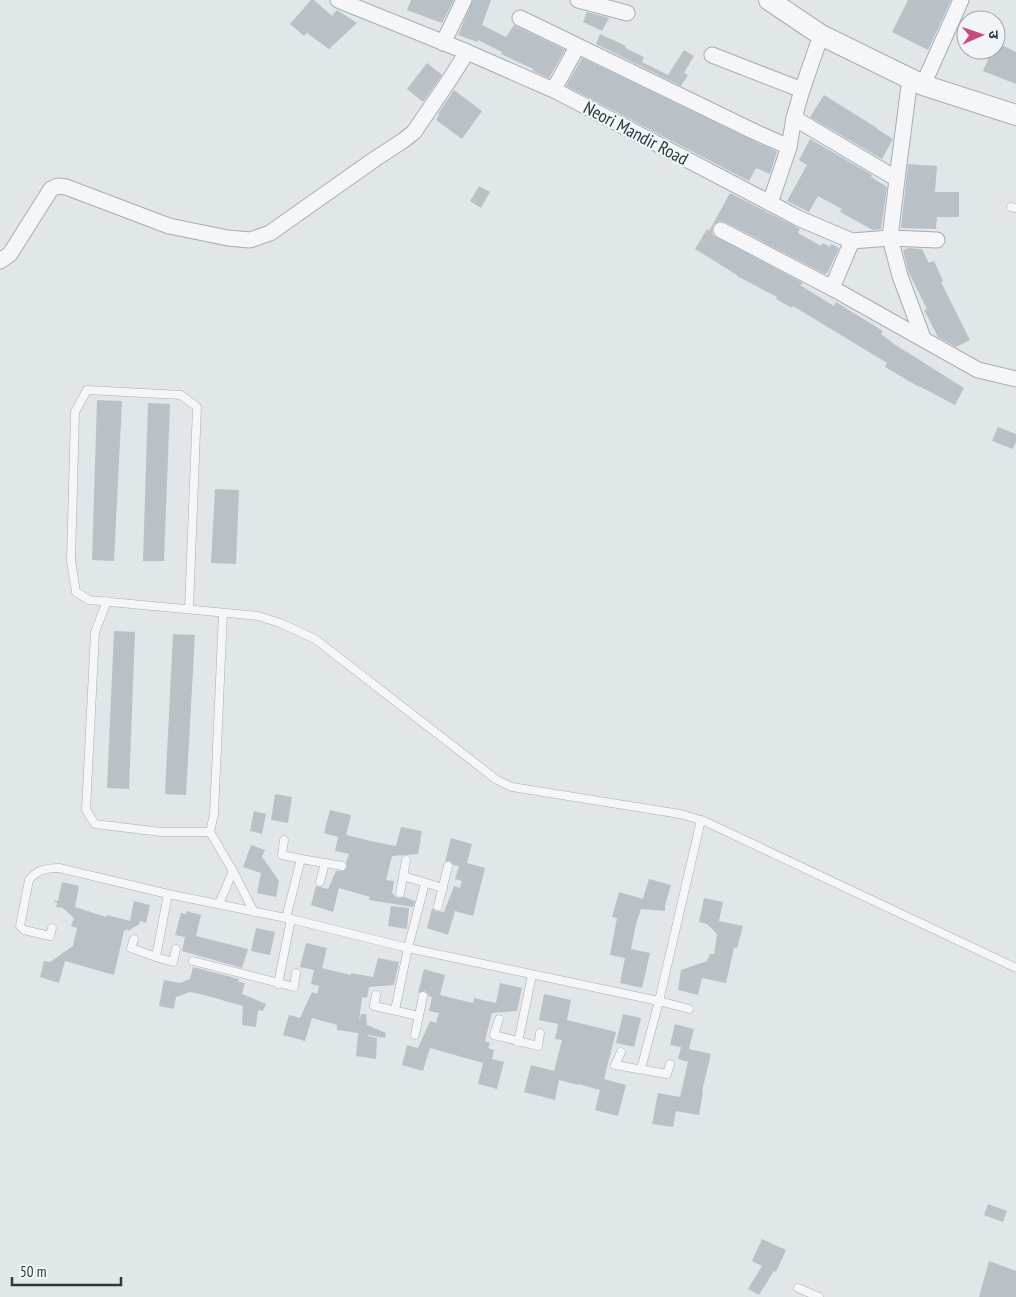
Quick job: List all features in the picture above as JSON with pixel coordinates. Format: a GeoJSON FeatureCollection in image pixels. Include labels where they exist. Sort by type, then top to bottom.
{"type":"FeatureCollection","features":[{"type":"Feature","properties":{"kind":"street","name":"Neori Mandir Road"},"geometry":{"type":"LineString","coordinates":[[338,0],[467,52],[554,90],[798,218],[852,241]]}},
{"type":"Feature","properties":{"kind":"street"},"geometry":{"type":"LineString","coordinates":[[442,43],[464,0]]}},
{"type":"Feature","properties":{"kind":"street"},"geometry":{"type":"LineString","coordinates":[[578,0],[627,13]]}},
{"type":"Feature","properties":{"kind":"street"},"geometry":{"type":"LineString","coordinates":[[769,0],[789,6],[821,35],[917,82],[1016,115]]}},
{"type":"Feature","properties":{"kind":"street"},"geometry":{"type":"LineString","coordinates":[[923,338],[900,276],[890,238],[897,179],[917,82],[961,0]]}},
{"type":"Feature","properties":{"kind":"street"},"geometry":{"type":"LineString","coordinates":[[520,18],[789,147]]}},
{"type":"Feature","properties":{"kind":"street"},"geometry":{"type":"LineString","coordinates":[[770,203],[789,147],[794,118],[802,90],[821,35]]}},
{"type":"Feature","properties":{"kind":"street"},"geometry":{"type":"LineString","coordinates":[[554,90],[577,46]]}},
{"type":"Feature","properties":{"kind":"street"},"geometry":{"type":"LineString","coordinates":[[0,261],[10,254],[51,189],[58,186],[66,187],[169,226],[242,239],[256,239],[270,233],[414,132],[467,52]]}},
{"type":"Feature","properties":{"kind":"street"},"geometry":{"type":"LineString","coordinates":[[712,55],[802,90]]}},
{"type":"Feature","properties":{"kind":"street"},"geometry":{"type":"LineString","coordinates":[[794,118],[897,179]]}},
{"type":"Feature","properties":{"kind":"street"},"geometry":{"type":"LineString","coordinates":[[721,230],[832,288],[978,370],[1016,379]]}},
{"type":"Feature","properties":{"kind":"street"},"geometry":{"type":"LineString","coordinates":[[832,288],[852,241],[890,238],[937,240]]}},
{"type":"Feature","properties":{"kind":"lane"},"geometry":{"type":"LineString","coordinates":[[189,609],[197,407],[182,395],[87,390],[75,412],[71,561],[76,592],[89,600],[258,616],[280,623],[315,639],[497,780],[512,787],[680,814],[701,820],[1016,968]]}},
{"type":"Feature","properties":{"kind":"lane"},"geometry":{"type":"LineString","coordinates":[[106,601],[94,632],[86,810],[95,824],[161,832],[210,832]]}},
{"type":"Feature","properties":{"kind":"lane"},"geometry":{"type":"LineString","coordinates":[[223,613],[214,814],[210,832],[254,912]]}},
{"type":"Feature","properties":{"kind":"lane"},"geometry":{"type":"LineString","coordinates":[[641,1070],[659,1002],[701,820]]}},
{"type":"Feature","properties":{"kind":"lane"},"geometry":{"type":"LineString","coordinates":[[284,840],[282,855],[342,866]]}},
{"type":"Feature","properties":{"kind":"lane"},"geometry":{"type":"LineString","coordinates":[[278,984],[301,859]]}},
{"type":"Feature","properties":{"kind":"lane"},"geometry":{"type":"LineString","coordinates":[[400,892],[406,860]]}},
{"type":"Feature","properties":{"kind":"lane"},"geometry":{"type":"LineString","coordinates":[[320,882],[325,863]]}},
{"type":"Feature","properties":{"kind":"lane"},"geometry":{"type":"LineString","coordinates":[[438,906],[448,866]]}},
{"type":"Feature","properties":{"kind":"lane"},"geometry":{"type":"LineString","coordinates":[[52,928],[50,936],[24,930],[20,926],[29,880],[33,875],[45,868],[59,868],[532,976],[689,1009]]}},
{"type":"Feature","properties":{"kind":"lane"},"geometry":{"type":"LineString","coordinates":[[219,904],[233,871]]}},
{"type":"Feature","properties":{"kind":"lane"},"geometry":{"type":"LineString","coordinates":[[403,876],[443,888]]}},
{"type":"Feature","properties":{"kind":"lane"},"geometry":{"type":"LineString","coordinates":[[395,1010],[408,948],[425,883]]}},
{"type":"Feature","properties":{"kind":"lane"},"geometry":{"type":"LineString","coordinates":[[156,957],[168,894]]}},
{"type":"Feature","properties":{"kind":"lane"},"geometry":{"type":"LineString","coordinates":[[134,940],[131,948],[173,962],[176,949]]}},
{"type":"Feature","properties":{"kind":"lane"},"geometry":{"type":"LineString","coordinates":[[193,961],[294,987],[296,973]]}},
{"type":"Feature","properties":{"kind":"lane"},"geometry":{"type":"LineString","coordinates":[[518,1042],[532,976]]}},
{"type":"Feature","properties":{"kind":"lane"},"geometry":{"type":"LineString","coordinates":[[376,995],[374,1006],[419,1016]]}},
{"type":"Feature","properties":{"kind":"lane"},"geometry":{"type":"LineString","coordinates":[[415,1035],[424,996]]}},
{"type":"Feature","properties":{"kind":"lane"},"geometry":{"type":"LineString","coordinates":[[499,1019],[494,1036],[538,1046],[540,1033]]}},
{"type":"Feature","properties":{"kind":"lane"},"geometry":{"type":"LineString","coordinates":[[621,1052],[615,1066],[667,1074],[670,1064]]}},
{"type":"Feature","properties":{"kind":"lane"},"geometry":{"type":"LineString","coordinates":[[798,1288],[819,1297]]}},
{"type":"Feature","properties":{"kind":"building"},"geometry":{"type":"Polygon","coordinates":[[[311,0],[314,0],[332,16],[337,10],[357,23],[329,49],[307,33],[304,36],[290,24],[311,0]]]}},
{"type":"Feature","properties":{"kind":"building"},"geometry":{"type":"Polygon","coordinates":[[[411,0],[454,0],[442,23],[407,10],[411,0]]]}},
{"type":"Feature","properties":{"kind":"building"},"geometry":{"type":"Polygon","coordinates":[[[473,0],[491,0],[482,25],[506,37],[514,25],[565,50],[549,78],[478,40],[477,42],[458,35],[473,0]]]}},
{"type":"Feature","properties":{"kind":"building"},"geometry":{"type":"Polygon","coordinates":[[[908,0],[951,0],[928,50],[892,32],[908,0]]]}},
{"type":"Feature","properties":{"kind":"building"},"geometry":{"type":"Polygon","coordinates":[[[587,12],[609,18],[602,31],[583,22],[587,12]]]}},
{"type":"Feature","properties":{"kind":"building"},"geometry":{"type":"Polygon","coordinates":[[[600,34],[626,46],[625,48],[644,57],[642,62],[668,75],[684,50],[694,56],[684,73],[688,75],[681,86],[596,44],[600,34]]]}},
{"type":"Feature","properties":{"kind":"building"},"geometry":{"type":"Polygon","coordinates":[[[1006,47],[1016,52],[1016,84],[983,71],[988,60],[1006,60],[1006,47]]]}},
{"type":"Feature","properties":{"kind":"building"},"geometry":{"type":"Polygon","coordinates":[[[582,58],[777,152],[770,174],[756,168],[749,181],[566,86],[582,58]]]}},
{"type":"Feature","properties":{"kind":"building"},"geometry":{"type":"Polygon","coordinates":[[[427,63],[442,75],[423,102],[407,89],[427,63]]]}},
{"type":"Feature","properties":{"kind":"building"},"geometry":{"type":"Polygon","coordinates":[[[454,90],[482,111],[462,139],[436,120],[454,90]]]}},
{"type":"Feature","properties":{"kind":"building"},"geometry":{"type":"Polygon","coordinates":[[[824,95],[893,139],[882,159],[810,117],[824,95]]]}},
{"type":"Feature","properties":{"kind":"building"},"geometry":{"type":"Polygon","coordinates":[[[810,139],[872,175],[871,177],[887,187],[881,229],[873,230],[840,212],[842,209],[818,196],[809,212],[787,201],[807,165],[799,160],[810,139]]]}},
{"type":"Feature","properties":{"kind":"building"},"geometry":{"type":"Polygon","coordinates":[[[908,164],[937,166],[935,192],[959,192],[959,217],[937,217],[936,229],[901,228],[908,164]]]}},
{"type":"Feature","properties":{"kind":"building"},"geometry":{"type":"Polygon","coordinates":[[[479,186],[490,192],[481,208],[470,201],[479,186]]]}},
{"type":"Feature","properties":{"kind":"building"},"geometry":{"type":"Polygon","coordinates":[[[730,193],[800,229],[798,233],[821,246],[823,243],[830,247],[831,244],[839,248],[828,272],[825,274],[725,222],[720,221],[713,225],[713,235],[803,283],[800,285],[834,306],[836,302],[883,331],[881,334],[894,344],[964,388],[955,405],[885,367],[887,363],[793,306],[792,308],[776,299],[777,297],[737,276],[695,249],[707,229],[709,231],[730,193]]]}},
{"type":"Feature","properties":{"kind":"building"},"geometry":{"type":"Polygon","coordinates":[[[908,248],[922,249],[929,263],[934,261],[943,281],[941,282],[970,340],[956,347],[938,337],[924,310],[927,309],[908,271],[903,250],[908,248]]]}},
{"type":"Feature","properties":{"kind":"building"},"geometry":{"type":"Polygon","coordinates":[[[97,400],[122,401],[114,561],[92,560],[97,400]]]}},
{"type":"Feature","properties":{"kind":"building"},"geometry":{"type":"Polygon","coordinates":[[[148,403],[170,404],[164,561],[143,561],[148,403]]]}},
{"type":"Feature","properties":{"kind":"building"},"geometry":{"type":"Polygon","coordinates":[[[998,427],[1016,434],[1016,442],[1013,449],[992,441],[998,427]]]}},
{"type":"Feature","properties":{"kind":"building"},"geometry":{"type":"Polygon","coordinates":[[[215,489],[239,490],[236,564],[211,563],[215,489]]]}},
{"type":"Feature","properties":{"kind":"building"},"geometry":{"type":"Polygon","coordinates":[[[114,631],[135,632],[129,789],[107,788],[114,631]]]}},
{"type":"Feature","properties":{"kind":"building"},"geometry":{"type":"Polygon","coordinates":[[[173,634],[195,635],[186,795],[165,794],[173,634]]]}},
{"type":"Feature","properties":{"kind":"building"},"geometry":{"type":"Polygon","coordinates":[[[275,794],[292,797],[288,823],[271,820],[275,794]]]}},
{"type":"Feature","properties":{"kind":"building"},"geometry":{"type":"Polygon","coordinates":[[[330,810],[351,815],[346,835],[375,842],[396,846],[401,827],[422,831],[418,854],[392,856],[386,880],[394,881],[392,893],[397,898],[404,897],[415,901],[413,907],[369,900],[370,897],[339,888],[333,912],[311,905],[316,886],[328,889],[336,871],[343,871],[347,867],[346,862],[349,854],[335,851],[338,837],[324,833],[330,810]]]}},
{"type":"Feature","properties":{"kind":"building"},"geometry":{"type":"Polygon","coordinates":[[[254,811],[266,814],[262,834],[250,831],[254,811]]]}},
{"type":"Feature","properties":{"kind":"building"},"geometry":{"type":"Polygon","coordinates":[[[451,838],[472,844],[467,863],[485,868],[473,916],[455,911],[448,935],[427,928],[432,908],[436,911],[444,912],[454,886],[460,888],[462,881],[455,879],[459,866],[453,865],[450,861],[445,862],[451,838]]]}},
{"type":"Feature","properties":{"kind":"building"},"geometry":{"type":"Polygon","coordinates":[[[251,845],[265,850],[262,857],[279,881],[276,897],[257,893],[261,873],[243,867],[251,845]]]}},
{"type":"Feature","properties":{"kind":"building"},"geometry":{"type":"Polygon","coordinates":[[[649,879],[671,885],[665,911],[641,909],[636,924],[631,949],[650,953],[642,988],[620,983],[625,958],[610,955],[617,918],[612,917],[619,892],[643,899],[649,879]]]}},
{"type":"Feature","properties":{"kind":"building"},"geometry":{"type":"Polygon","coordinates":[[[62,882],[79,886],[75,907],[106,917],[107,915],[130,921],[134,901],[150,905],[146,923],[140,921],[139,923],[141,923],[128,931],[128,929],[124,931],[114,975],[65,961],[59,983],[40,977],[44,961],[50,962],[73,946],[77,928],[71,926],[74,918],[63,908],[56,907],[57,903],[53,900],[58,901],[62,882]]]}},
{"type":"Feature","properties":{"kind":"building"},"geometry":{"type":"Polygon","coordinates":[[[704,898],[723,902],[719,921],[743,926],[737,948],[734,948],[726,983],[702,978],[698,995],[678,990],[681,970],[707,961],[710,954],[714,954],[717,934],[707,924],[699,922],[704,898]]]}},
{"type":"Feature","properties":{"kind":"building"},"geometry":{"type":"Polygon","coordinates":[[[391,906],[409,908],[407,929],[388,926],[391,906]]]}},
{"type":"Feature","properties":{"kind":"building"},"geometry":{"type":"Polygon","coordinates":[[[186,911],[201,915],[196,936],[248,949],[242,968],[182,951],[185,937],[175,935],[181,913],[186,914],[186,911]]]}},
{"type":"Feature","properties":{"kind":"building"},"geometry":{"type":"Polygon","coordinates":[[[256,928],[275,932],[270,955],[251,951],[256,928]]]}},
{"type":"Feature","properties":{"kind":"building"},"geometry":{"type":"Polygon","coordinates":[[[306,943],[327,948],[322,968],[351,975],[351,973],[373,977],[378,958],[399,962],[394,985],[369,987],[367,998],[362,997],[359,1022],[361,1014],[366,1014],[367,1025],[386,1033],[385,1038],[368,1035],[377,1038],[376,1059],[356,1056],[358,1033],[337,1030],[337,1025],[312,1018],[305,1041],[283,1035],[289,1015],[300,1018],[312,992],[317,994],[319,986],[311,984],[314,970],[300,967],[306,943]]]}},
{"type":"Feature","properties":{"kind":"building"},"geometry":{"type":"Polygon","coordinates":[[[193,967],[239,979],[238,982],[245,983],[242,994],[266,1004],[263,1011],[258,1010],[256,1027],[242,1025],[243,1006],[204,995],[190,992],[176,997],[174,1009],[159,1006],[164,980],[180,983],[190,979],[193,967]]]}},
{"type":"Feature","properties":{"kind":"building"},"geometry":{"type":"Polygon","coordinates":[[[424,969],[445,975],[440,995],[473,1003],[474,998],[496,1003],[500,983],[522,988],[517,1011],[492,1013],[485,1041],[490,1043],[488,1048],[494,1050],[492,1059],[504,1062],[497,1089],[478,1084],[483,1063],[430,1048],[423,1071],[402,1065],[407,1045],[418,1048],[430,1021],[436,1023],[439,1013],[429,1011],[432,997],[425,991],[418,993],[424,969]]]}},
{"type":"Feature","properties":{"kind":"building"},"geometry":{"type":"Polygon","coordinates":[[[544,994],[571,1000],[567,1020],[616,1032],[604,1079],[626,1085],[618,1116],[595,1110],[600,1090],[578,1084],[559,1080],[555,1100],[524,1092],[531,1065],[554,1071],[562,1040],[555,1039],[558,1024],[539,1020],[544,994]]]}},
{"type":"Feature","properties":{"kind":"building"},"geometry":{"type":"Polygon","coordinates":[[[623,1014],[641,1018],[634,1047],[616,1043],[623,1014]]]}},
{"type":"Feature","properties":{"kind":"building"},"geometry":{"type":"Polygon","coordinates":[[[675,1024],[694,1029],[689,1049],[711,1054],[702,1091],[699,1115],[676,1111],[673,1127],[652,1124],[658,1093],[680,1097],[688,1062],[678,1059],[681,1047],[670,1045],[675,1024]]]}},
{"type":"Feature","properties":{"kind":"building"},"geometry":{"type":"Polygon","coordinates":[[[988,1204],[1007,1211],[1003,1222],[984,1215],[988,1204]]]}},
{"type":"Feature","properties":{"kind":"building"},"geometry":{"type":"Polygon","coordinates":[[[762,1239],[786,1250],[776,1272],[774,1271],[759,1295],[748,1289],[762,1266],[752,1261],[762,1239]]]}},
{"type":"Feature","properties":{"kind":"building"},"geometry":{"type":"Polygon","coordinates":[[[989,1261],[1016,1271],[1016,1297],[979,1297],[989,1261]]]}}]}
